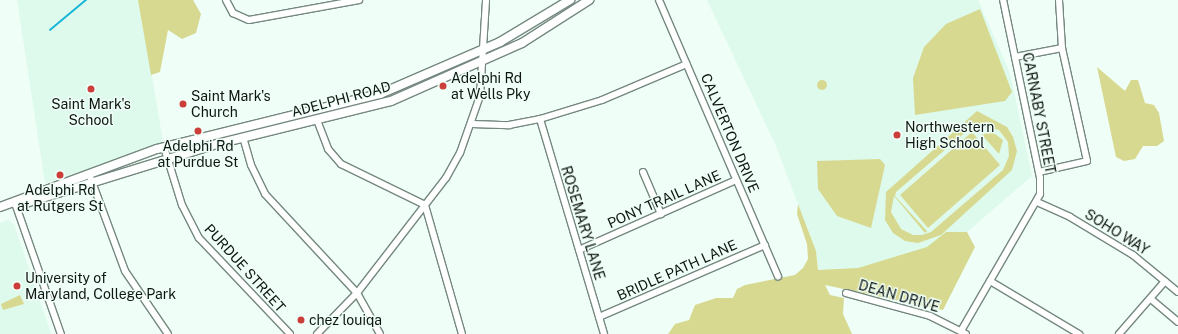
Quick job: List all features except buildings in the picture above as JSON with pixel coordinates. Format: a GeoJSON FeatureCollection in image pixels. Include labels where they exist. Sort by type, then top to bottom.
{"type":"FeatureCollection","features":[{"type":"Feature","properties":{"kind":"main road","name":"ADELPHI ROAD"},"geometry":{"type":"LineString","coordinates":[[0,207],[15,203],[89,172],[164,147],[380,94],[524,30],[570,0]]}},
{"type":"Feature","properties":{"kind":"main road","name":"ADELPHI ROAD"},"geometry":{"type":"LineString","coordinates":[[15,203],[26,203],[168,158],[243,137],[391,101],[481,63],[534,36],[589,0]]}},
{"type":"Feature","properties":{"kind":"street"},"geometry":{"type":"LineString","coordinates":[[226,0],[233,13],[249,20],[360,0]]}},
{"type":"Feature","properties":{"kind":"street"},"geometry":{"type":"LineString","coordinates":[[317,334],[357,293],[453,166],[472,124],[480,96],[481,50],[486,0]]}},
{"type":"Feature","properties":{"kind":"street","name":"CALVERTON DRIVE"},"geometry":{"type":"LineString","coordinates":[[659,0],[778,276]]}},
{"type":"Feature","properties":{"kind":"street","name":"CARNABY STREET"},"geometry":{"type":"LineString","coordinates":[[964,332],[990,281],[1037,202],[1041,185],[1003,0]]}},
{"type":"Feature","properties":{"kind":"street"},"geometry":{"type":"LineString","coordinates":[[1039,172],[1087,161],[1062,48],[1059,0]]}},
{"type":"Feature","properties":{"kind":"street"},"geometry":{"type":"LineString","coordinates":[[1015,57],[1062,48]]}},
{"type":"Feature","properties":{"kind":"street"},"geometry":{"type":"LineString","coordinates":[[472,124],[509,125],[540,119],[602,100],[687,64]]}},
{"type":"Feature","properties":{"kind":"street","name":"ROSEMARY LANE"},"geometry":{"type":"LineString","coordinates":[[540,119],[604,334]]}},
{"type":"Feature","properties":{"kind":"street"},"geometry":{"type":"LineString","coordinates":[[317,120],[328,149],[341,164],[425,205],[462,334]]}},
{"type":"Feature","properties":{"kind":"street"},"geometry":{"type":"LineString","coordinates":[[243,137],[255,175],[270,201],[357,293],[380,334]]}},
{"type":"Feature","properties":{"kind":"street","name":"PURDUE STREET"},"geometry":{"type":"LineString","coordinates":[[164,147],[182,205],[199,238],[290,334]]}},
{"type":"Feature","properties":{"kind":"street"},"geometry":{"type":"LineString","coordinates":[[89,172],[125,270],[168,334]]}},
{"type":"Feature","properties":{"kind":"street"},"geometry":{"type":"LineString","coordinates":[[643,172],[661,214]]}},
{"type":"Feature","properties":{"kind":"street","name":"PONY TRAIL LANE"},"geometry":{"type":"LineString","coordinates":[[579,250],[736,180]]}},
{"type":"Feature","properties":{"kind":"street","name":"SOHO WAY"},"geometry":{"type":"LineString","coordinates":[[1037,202],[1070,217],[1133,255],[1178,292]]}},
{"type":"Feature","properties":{"kind":"street"},"geometry":{"type":"LineString","coordinates":[[15,203],[61,334]]}},
{"type":"Feature","properties":{"kind":"street","name":"BRIDLE PATH LANE"},"geometry":{"type":"LineString","coordinates":[[599,317],[765,245]]}},
{"type":"Feature","properties":{"kind":"street"},"geometry":{"type":"LineString","coordinates":[[990,281],[1079,334]]}},
{"type":"Feature","properties":{"kind":"street"},"geometry":{"type":"LineString","coordinates":[[1119,334],[1152,300],[1165,281]]}},
{"type":"Feature","properties":{"kind":"street","name":"DEAN DRIVE"},"geometry":{"type":"LineString","coordinates":[[846,293],[914,311],[964,332]]}},
{"type":"Feature","properties":{"kind":"street"},"geometry":{"type":"LineString","coordinates":[[1152,300],[1178,322]]}},
{"type":"Feature","properties":{"kind":"shaded area","name":"Saint Mark's School"},"geometry":{"type":"Polygon","coordinates":[[[17,0],[139,0],[164,147],[45,183],[17,0]]]}},
{"type":"Feature","properties":{"kind":"shaded area","name":"Northwestern High School"},"geometry":{"type":"Polygon","coordinates":[[[707,0],[978,0],[1010,73],[1032,176],[967,232],[918,265],[818,271],[816,251],[775,144],[707,0]]]}},
{"type":"Feature","properties":{"kind":"shaded area","name":"University of Maryland, College Park"},"geometry":{"type":"Polygon","coordinates":[[[8,220],[14,224],[51,334],[0,334],[0,223],[8,220]]]}},
{"type":"Feature","properties":{"kind":"green space"},"geometry":{"type":"Polygon","coordinates":[[[138,0],[193,0],[201,14],[196,33],[182,39],[168,30],[160,72],[151,75],[138,0]]]}},
{"type":"Feature","properties":{"kind":"green space"},"geometry":{"type":"Polygon","coordinates":[[[980,9],[1012,92],[1005,101],[915,115],[913,78],[924,47],[946,24],[980,9]]]}},
{"type":"Feature","properties":{"kind":"green space"},"geometry":{"type":"Polygon","coordinates":[[[1097,67],[1125,91],[1131,80],[1138,80],[1145,103],[1154,105],[1159,113],[1164,141],[1157,146],[1143,146],[1135,159],[1124,161],[1116,157],[1097,67]]]}},
{"type":"Feature","properties":{"kind":"green space"},"geometry":{"type":"Polygon","coordinates":[[[822,80],[827,85],[822,90],[817,85],[822,80]]]}},
{"type":"Feature","properties":{"kind":"green space"},"geometry":{"type":"Polygon","coordinates":[[[977,111],[1007,127],[1013,137],[1017,151],[1012,170],[941,235],[918,243],[905,241],[893,233],[885,220],[886,192],[977,111]],[[981,125],[968,130],[896,192],[895,196],[927,231],[925,233],[894,196],[891,212],[901,229],[913,235],[922,235],[931,232],[1003,170],[1009,156],[1008,142],[999,130],[981,125]]]}},
{"type":"Feature","properties":{"kind":"green space"},"geometry":{"type":"Polygon","coordinates":[[[991,131],[1003,140],[999,154],[982,135],[991,131]]]}},
{"type":"Feature","properties":{"kind":"green space"},"geometry":{"type":"Polygon","coordinates":[[[972,132],[1000,165],[928,228],[900,195],[972,132]]]}},
{"type":"Feature","properties":{"kind":"green space"},"geometry":{"type":"Polygon","coordinates":[[[880,159],[885,165],[871,228],[837,216],[818,189],[817,161],[880,159]]]}},
{"type":"Feature","properties":{"kind":"green space"},"geometry":{"type":"Polygon","coordinates":[[[798,204],[816,251],[818,270],[858,268],[927,247],[946,232],[967,232],[975,247],[943,310],[825,285],[830,295],[844,298],[843,314],[852,334],[668,334],[675,324],[689,320],[695,305],[716,298],[733,298],[737,289],[745,285],[795,275],[803,268],[808,259],[807,244],[797,214],[798,204]]]}},
{"type":"Feature","properties":{"kind":"green space"},"geometry":{"type":"Polygon","coordinates":[[[20,295],[24,304],[3,310],[1,304],[20,295]]]}},
{"type":"Feature","properties":{"kind":"waterway"},"geometry":{"type":"LineString","coordinates":[[50,30],[86,0]]}},
{"type":"Feature","properties":{"kind":"place","name":"Adelphi Rd at Wells Pky"},"geometry":{"type":"Point","coordinates":[443,86]}},
{"type":"Feature","properties":{"kind":"place","name":"Saint Mark's School"},"geometry":{"type":"Point","coordinates":[91,89]}},
{"type":"Feature","properties":{"kind":"place","name":"Saint Mark's Church"},"geometry":{"type":"Point","coordinates":[183,104]}},
{"type":"Feature","properties":{"kind":"place","name":"Adelphi Rd at Purdue St"},"geometry":{"type":"Point","coordinates":[198,131]}},
{"type":"Feature","properties":{"kind":"place","name":"Northwestern High School"},"geometry":{"type":"Point","coordinates":[897,135]}},
{"type":"Feature","properties":{"kind":"place","name":"Adelphi Rd at Rutgers St"},"geometry":{"type":"Point","coordinates":[60,175]}},
{"type":"Feature","properties":{"kind":"place","name":"University of Maryland, College Park"},"geometry":{"type":"Point","coordinates":[17,286]}},
{"type":"Feature","properties":{"kind":"place","name":"chez louiqa"},"geometry":{"type":"Point","coordinates":[301,320]}}]}
